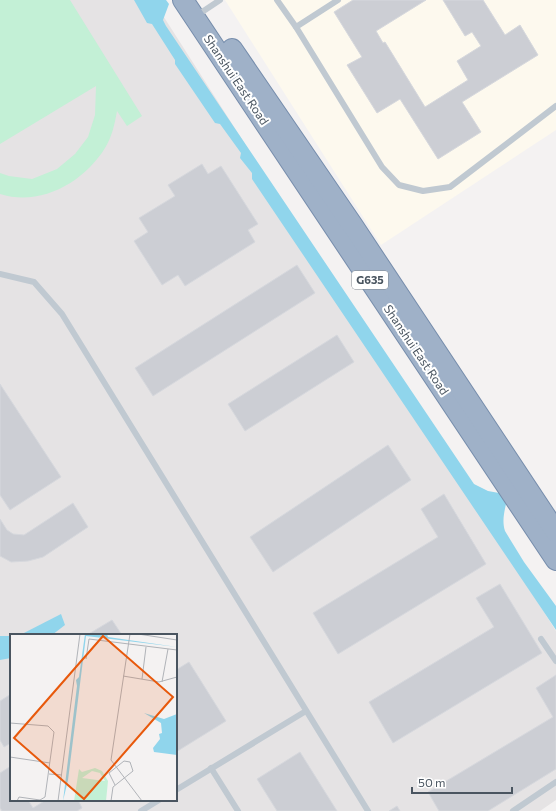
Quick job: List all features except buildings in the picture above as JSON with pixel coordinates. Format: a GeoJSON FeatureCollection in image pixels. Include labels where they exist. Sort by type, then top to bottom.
{"type":"FeatureCollection","features":[{"type":"Feature","properties":{"kind":"highway","name":"Shanshui East Road"},"geometry":{"type":"LineString","coordinates":[[183,0],[204,7],[353,226],[556,532]]}},
{"type":"Feature","properties":{"kind":"highway","name":"Shanshui East Road"},"geometry":{"type":"LineString","coordinates":[[204,7],[556,560]]}},
{"type":"Feature","properties":{"kind":"lane"},"geometry":{"type":"LineString","coordinates":[[277,0],[296,27],[382,167],[399,185],[423,191],[450,186],[556,106]]}},
{"type":"Feature","properties":{"kind":"lane"},"geometry":{"type":"LineString","coordinates":[[296,27],[338,0]]}},
{"type":"Feature","properties":{"kind":"lane"},"geometry":{"type":"LineString","coordinates":[[0,274],[34,282],[62,314],[368,811]]}},
{"type":"Feature","properties":{"kind":"lane"},"geometry":{"type":"LineString","coordinates":[[541,639],[556,661]]}},
{"type":"Feature","properties":{"kind":"lane"},"geometry":{"type":"LineString","coordinates":[[177,789],[306,711]]}},
{"type":"Feature","properties":{"kind":"lane"},"geometry":{"type":"LineString","coordinates":[[211,768],[238,811]]}},
{"type":"Feature","properties":{"kind":"lane"},"geometry":{"type":"LineString","coordinates":[[513,811],[556,782]]}},
{"type":"Feature","properties":{"kind":"lane"},"geometry":{"type":"LineString","coordinates":[[141,811],[157,801]]}},
{"type":"Feature","properties":{"kind":"shaded area"},"geometry":{"type":"Polygon","coordinates":[[[0,0],[153,0],[556,631],[556,800],[540,811],[0,811],[0,0]]]}},
{"type":"Feature","properties":{"kind":"shaded area"},"geometry":{"type":"Polygon","coordinates":[[[225,0],[556,0],[556,130],[381,245],[225,0]]]}},
{"type":"Feature","properties":{"kind":"green space"},"geometry":{"type":"Polygon","coordinates":[[[0,0],[70,0],[142,116],[127,126],[117,111],[110,139],[96,160],[86,171],[60,189],[31,197],[15,197],[0,194],[0,173],[9,176],[32,179],[57,169],[75,154],[88,137],[95,115],[96,86],[0,144],[0,0]]]}},
{"type":"Feature","properties":{"kind":"water"},"geometry":{"type":"Polygon","coordinates":[[[134,0],[166,0],[169,4],[163,20],[166,26],[474,484],[488,491],[499,493],[506,504],[503,521],[505,531],[524,562],[556,606],[556,630],[252,179],[252,173],[240,158],[241,153],[220,124],[215,123],[175,64],[175,60],[152,24],[147,23],[134,0]]]}},
{"type":"Feature","properties":{"kind":"water"},"geometry":{"type":"Polygon","coordinates":[[[61,614],[65,625],[53,634],[22,634],[61,614]]]}},
{"type":"Feature","properties":{"kind":"water"},"geometry":{"type":"Polygon","coordinates":[[[0,636],[10,636],[10,658],[0,660],[0,636]]]}}]}
